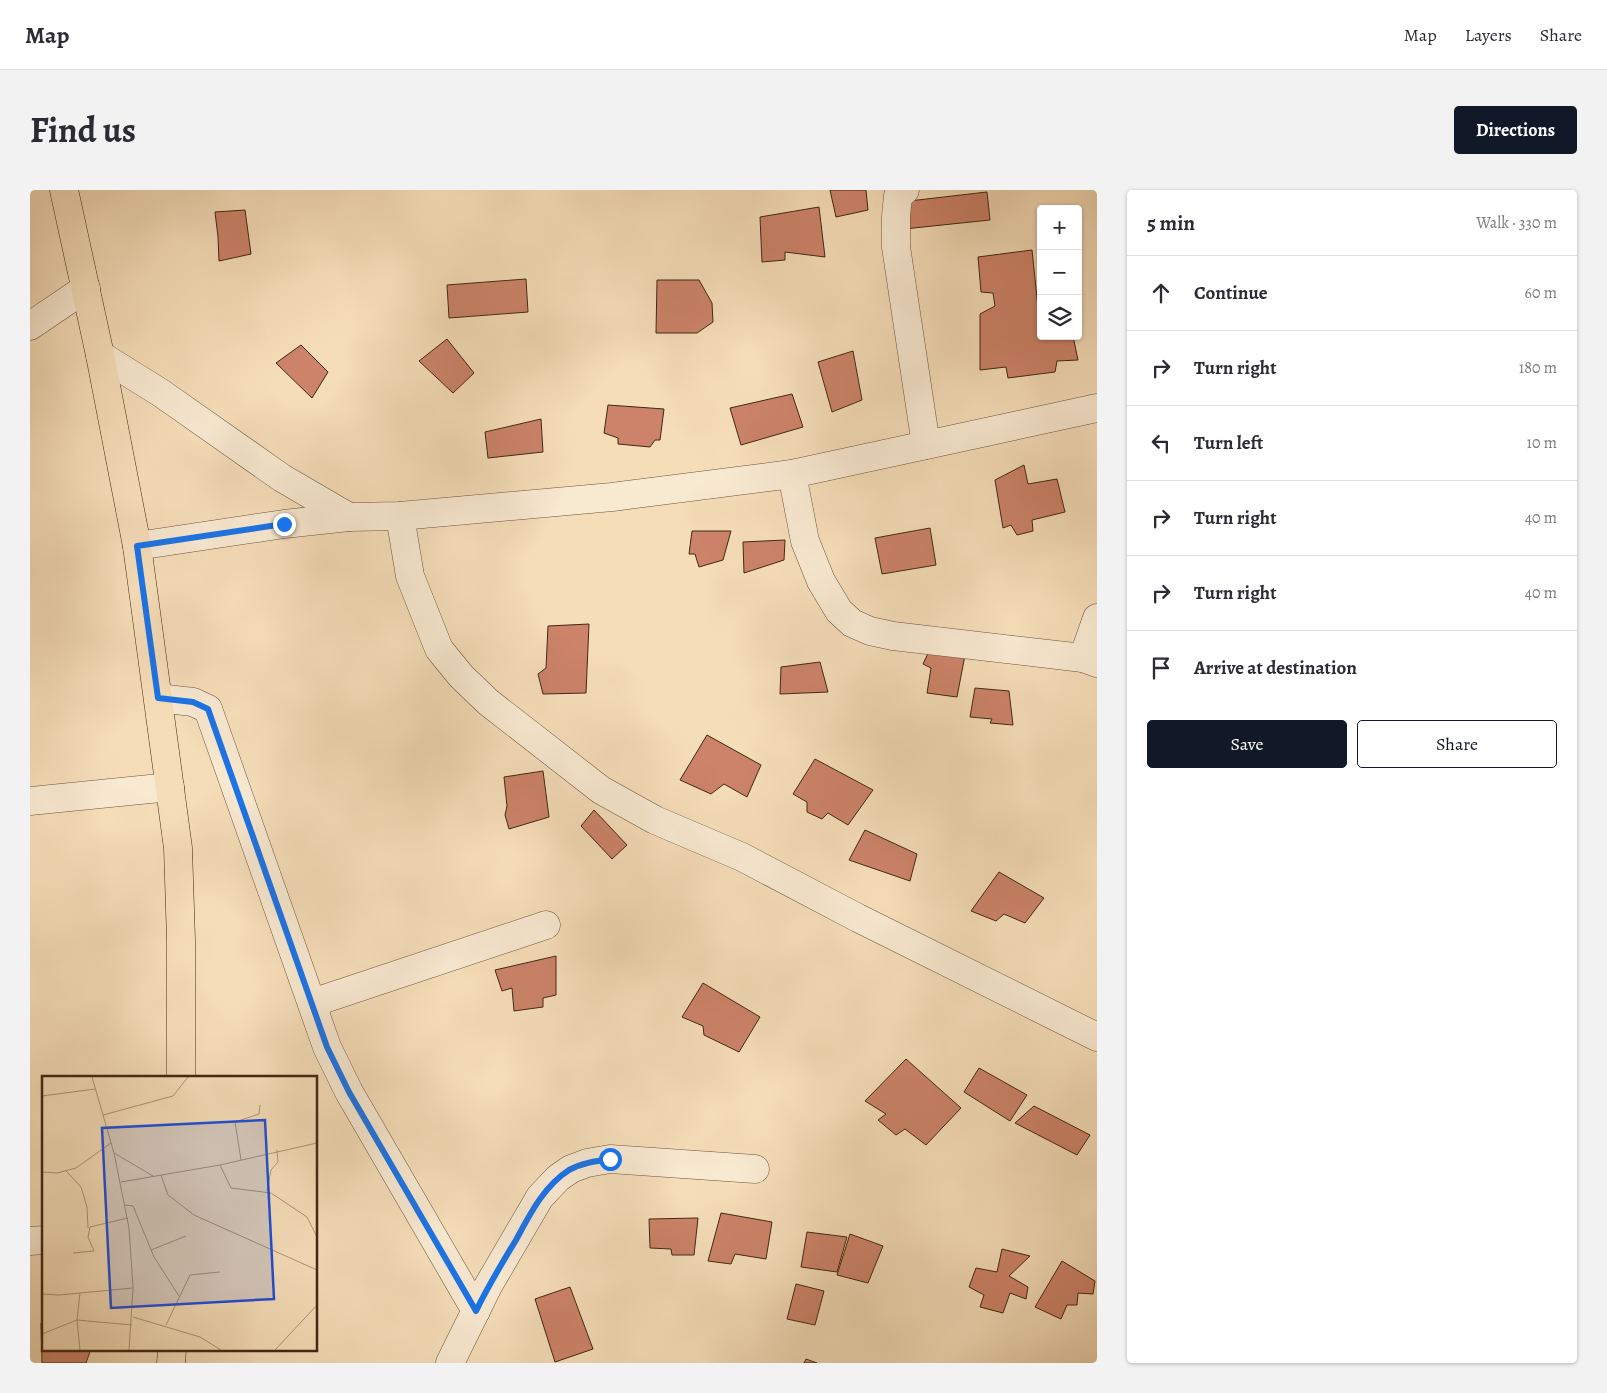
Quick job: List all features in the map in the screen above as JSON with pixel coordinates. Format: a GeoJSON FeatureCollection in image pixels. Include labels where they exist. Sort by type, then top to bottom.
{"type":"FeatureCollection","features":[{"type":"Feature","properties":{"kind":"main road"},"geometry":{"type":"LineString","coordinates":[[64,190],[100,354],[137,546],[170,787],[178,848],[182,940],[181,1076]]}},
{"type":"Feature","properties":{"kind":"main road"},"geometry":{"type":"LineString","coordinates":[[171,1363],[172,1350]]}},
{"type":"Feature","properties":{"kind":"street"},"geometry":{"type":"LineString","coordinates":[[904,190],[898,196],[896,247],[926,445]]}},
{"type":"Feature","properties":{"kind":"street"},"geometry":{"type":"LineString","coordinates":[[30,326],[86,288]]}},
{"type":"Feature","properties":{"kind":"street"},"geometry":{"type":"LineString","coordinates":[[100,354],[161,393],[282,478],[349,517]]}},
{"type":"Feature","properties":{"kind":"street"},"geometry":{"type":"LineString","coordinates":[[137,546],[284,524],[349,517],[400,516],[612,497],[792,474],[1097,408]]}},
{"type":"Feature","properties":{"kind":"street"},"geometry":{"type":"LineString","coordinates":[[792,474],[805,541],[820,581],[839,611],[852,623],[893,636],[1090,661],[1097,618]]}},
{"type":"Feature","properties":{"kind":"street"},"geometry":{"type":"LineString","coordinates":[[400,516],[410,576],[439,649],[461,676],[488,702],[593,785],[640,812],[742,857],[858,918],[1097,1037]]}},
{"type":"Feature","properties":{"kind":"street"},"geometry":{"type":"LineString","coordinates":[[158,698],[193,702],[208,709],[327,1047],[349,1092],[476,1311]]}},
{"type":"Feature","properties":{"kind":"street"},"geometry":{"type":"LineString","coordinates":[[30,801],[170,787]]}},
{"type":"Feature","properties":{"kind":"street"},"geometry":{"type":"LineString","coordinates":[[312,1003],[546,925]]}},
{"type":"Feature","properties":{"kind":"street"},"geometry":{"type":"LineString","coordinates":[[450,1363],[488,1286],[540,1197],[558,1178],[571,1169],[587,1163],[610,1159],[755,1169]]}},
{"type":"Feature","properties":{"kind":"building"},"geometry":{"type":"Polygon","coordinates":[[[830,190],[866,190],[868,210],[836,217],[830,190]]]}},
{"type":"Feature","properties":{"kind":"building"},"geometry":{"type":"Polygon","coordinates":[[[987,192],[990,220],[904,229],[909,201],[987,192]]]}},
{"type":"Feature","properties":{"kind":"building"},"geometry":{"type":"Polygon","coordinates":[[[819,207],[825,257],[785,252],[785,260],[762,262],[760,217],[819,207]]]}},
{"type":"Feature","properties":{"kind":"building"},"geometry":{"type":"Polygon","coordinates":[[[245,210],[251,254],[219,261],[215,212],[245,210]]]}},
{"type":"Feature","properties":{"kind":"building"},"geometry":{"type":"Polygon","coordinates":[[[1032,250],[1037,298],[1037,340],[1074,340],[1078,360],[1057,361],[1055,372],[1008,378],[1006,367],[980,370],[980,314],[995,306],[993,293],[981,292],[978,257],[1032,250]]]}},
{"type":"Feature","properties":{"kind":"building"},"geometry":{"type":"Polygon","coordinates":[[[526,279],[528,312],[449,318],[447,285],[526,279]]]}},
{"type":"Feature","properties":{"kind":"building"},"geometry":{"type":"Polygon","coordinates":[[[657,280],[699,280],[712,303],[713,322],[697,333],[656,333],[657,280]]]}},
{"type":"Feature","properties":{"kind":"building"},"geometry":{"type":"Polygon","coordinates":[[[447,339],[474,373],[453,393],[419,361],[447,339]]]}},
{"type":"Feature","properties":{"kind":"building"},"geometry":{"type":"Polygon","coordinates":[[[301,345],[328,372],[312,398],[276,363],[301,345]]]}},
{"type":"Feature","properties":{"kind":"building"},"geometry":{"type":"Polygon","coordinates":[[[853,351],[862,400],[832,412],[818,362],[853,351]]]}},
{"type":"Feature","properties":{"kind":"building"},"geometry":{"type":"Polygon","coordinates":[[[792,394],[803,427],[741,445],[730,408],[792,394]]]}},
{"type":"Feature","properties":{"kind":"building"},"geometry":{"type":"Polygon","coordinates":[[[608,405],[664,409],[660,440],[655,440],[650,447],[618,444],[618,438],[604,433],[608,405]]]}},
{"type":"Feature","properties":{"kind":"building"},"geometry":{"type":"Polygon","coordinates":[[[541,419],[543,452],[488,458],[485,432],[541,419]]]}},
{"type":"Feature","properties":{"kind":"building"},"geometry":{"type":"Polygon","coordinates":[[[1024,465],[1028,484],[1057,479],[1065,512],[1032,520],[1033,531],[1017,535],[1011,525],[1003,528],[995,480],[1024,465]]]}},
{"type":"Feature","properties":{"kind":"building"},"geometry":{"type":"Polygon","coordinates":[[[930,528],[936,565],[882,574],[875,538],[930,528]]]}},
{"type":"Feature","properties":{"kind":"building"},"geometry":{"type":"Polygon","coordinates":[[[692,531],[731,531],[723,560],[699,567],[695,554],[689,554],[692,531]]]}},
{"type":"Feature","properties":{"kind":"building"},"geometry":{"type":"Polygon","coordinates":[[[785,540],[784,560],[744,573],[743,542],[785,540]]]}},
{"type":"Feature","properties":{"kind":"building"},"geometry":{"type":"Polygon","coordinates":[[[589,624],[586,693],[543,694],[538,674],[546,668],[548,626],[589,624]]]}},
{"type":"Feature","properties":{"kind":"building"},"geometry":{"type":"Polygon","coordinates":[[[930,649],[965,655],[957,697],[927,693],[931,668],[923,664],[930,649]]]}},
{"type":"Feature","properties":{"kind":"building"},"geometry":{"type":"Polygon","coordinates":[[[820,662],[828,692],[780,694],[781,667],[820,662]]]}},
{"type":"Feature","properties":{"kind":"building"},"geometry":{"type":"Polygon","coordinates":[[[975,688],[1009,691],[1013,725],[990,723],[992,719],[970,717],[975,688]]]}},
{"type":"Feature","properties":{"kind":"building"},"geometry":{"type":"Polygon","coordinates":[[[707,735],[761,765],[747,797],[724,784],[711,794],[680,780],[707,735]]]}},
{"type":"Feature","properties":{"kind":"building"},"geometry":{"type":"Polygon","coordinates":[[[815,759],[873,790],[848,825],[828,813],[822,819],[807,812],[807,802],[793,794],[815,759]]]}},
{"type":"Feature","properties":{"kind":"building"},"geometry":{"type":"Polygon","coordinates":[[[543,771],[549,817],[509,829],[505,815],[507,806],[504,777],[543,771]]]}},
{"type":"Feature","properties":{"kind":"building"},"geometry":{"type":"Polygon","coordinates":[[[594,810],[627,845],[612,859],[581,826],[594,810]]]}},
{"type":"Feature","properties":{"kind":"building"},"geometry":{"type":"Polygon","coordinates":[[[865,830],[917,854],[910,881],[849,860],[865,830]]]}},
{"type":"Feature","properties":{"kind":"building"},"geometry":{"type":"Polygon","coordinates":[[[999,872],[1044,898],[1025,923],[1004,914],[996,921],[971,911],[999,872]]]}},
{"type":"Feature","properties":{"kind":"building"},"geometry":{"type":"Polygon","coordinates":[[[556,956],[556,995],[543,998],[543,1007],[514,1011],[512,988],[502,991],[495,970],[556,956]]]}},
{"type":"Feature","properties":{"kind":"building"},"geometry":{"type":"Polygon","coordinates":[[[703,983],[760,1017],[739,1052],[704,1035],[703,1026],[682,1017],[703,983]]]}},
{"type":"Feature","properties":{"kind":"building"},"geometry":{"type":"Polygon","coordinates":[[[906,1059],[961,1108],[926,1145],[905,1129],[896,1135],[878,1120],[886,1114],[865,1101],[906,1059]]]}},
{"type":"Feature","properties":{"kind":"building"},"geometry":{"type":"Polygon","coordinates":[[[979,1068],[1027,1095],[1010,1121],[964,1092],[979,1068]]]}},
{"type":"Feature","properties":{"kind":"building"},"geometry":{"type":"Polygon","coordinates":[[[1034,1106],[1090,1135],[1077,1155],[1015,1123],[1034,1106]]]}},
{"type":"Feature","properties":{"kind":"building"},"geometry":{"type":"Polygon","coordinates":[[[721,1213],[772,1222],[766,1259],[735,1254],[731,1264],[708,1261],[721,1213]]]}},
{"type":"Feature","properties":{"kind":"building"},"geometry":{"type":"Polygon","coordinates":[[[698,1218],[694,1255],[672,1255],[671,1249],[650,1248],[649,1219],[698,1218]]]}},
{"type":"Feature","properties":{"kind":"building"},"geometry":{"type":"Polygon","coordinates":[[[807,1232],[847,1237],[837,1272],[801,1267],[807,1232]]]}},
{"type":"Feature","properties":{"kind":"building"},"geometry":{"type":"Polygon","coordinates":[[[850,1234],[883,1246],[868,1283],[837,1275],[850,1234]]]}},
{"type":"Feature","properties":{"kind":"building"},"geometry":{"type":"Polygon","coordinates":[[[1002,1249],[1030,1256],[1009,1276],[1028,1287],[1026,1299],[1010,1293],[1003,1313],[980,1307],[984,1295],[969,1287],[976,1268],[997,1272],[1002,1249]]]}},
{"type":"Feature","properties":{"kind":"building"},"geometry":{"type":"Polygon","coordinates":[[[1062,1261],[1095,1281],[1093,1294],[1078,1293],[1077,1305],[1067,1305],[1061,1319],[1035,1307],[1062,1261]]]}},
{"type":"Feature","properties":{"kind":"building"},"geometry":{"type":"Polygon","coordinates":[[[796,1284],[824,1291],[815,1325],[787,1319],[796,1284]]]}},
{"type":"Feature","properties":{"kind":"building"},"geometry":{"type":"Polygon","coordinates":[[[570,1287],[593,1349],[555,1362],[535,1299],[570,1287]]]}},
{"type":"Feature","properties":{"kind":"building"},"geometry":{"type":"Polygon","coordinates":[[[41,1323],[42,1350],[91,1350],[86,1363],[42,1363],[41,1323]]]}},
{"type":"Feature","properties":{"kind":"building"},"geometry":{"type":"Polygon","coordinates":[[[806,1359],[817,1363],[804,1363],[806,1359]]]}},
{"type":"Feature","properties":{"kind":"route"},"geometry":{"type":"LineString","coordinates":[[284,524],[137,546],[158,698],[193,702],[208,709],[327,1047],[349,1092],[476,1311],[488,1286],[540,1197],[558,1178],[571,1169],[587,1163],[610,1159]]}}]}
